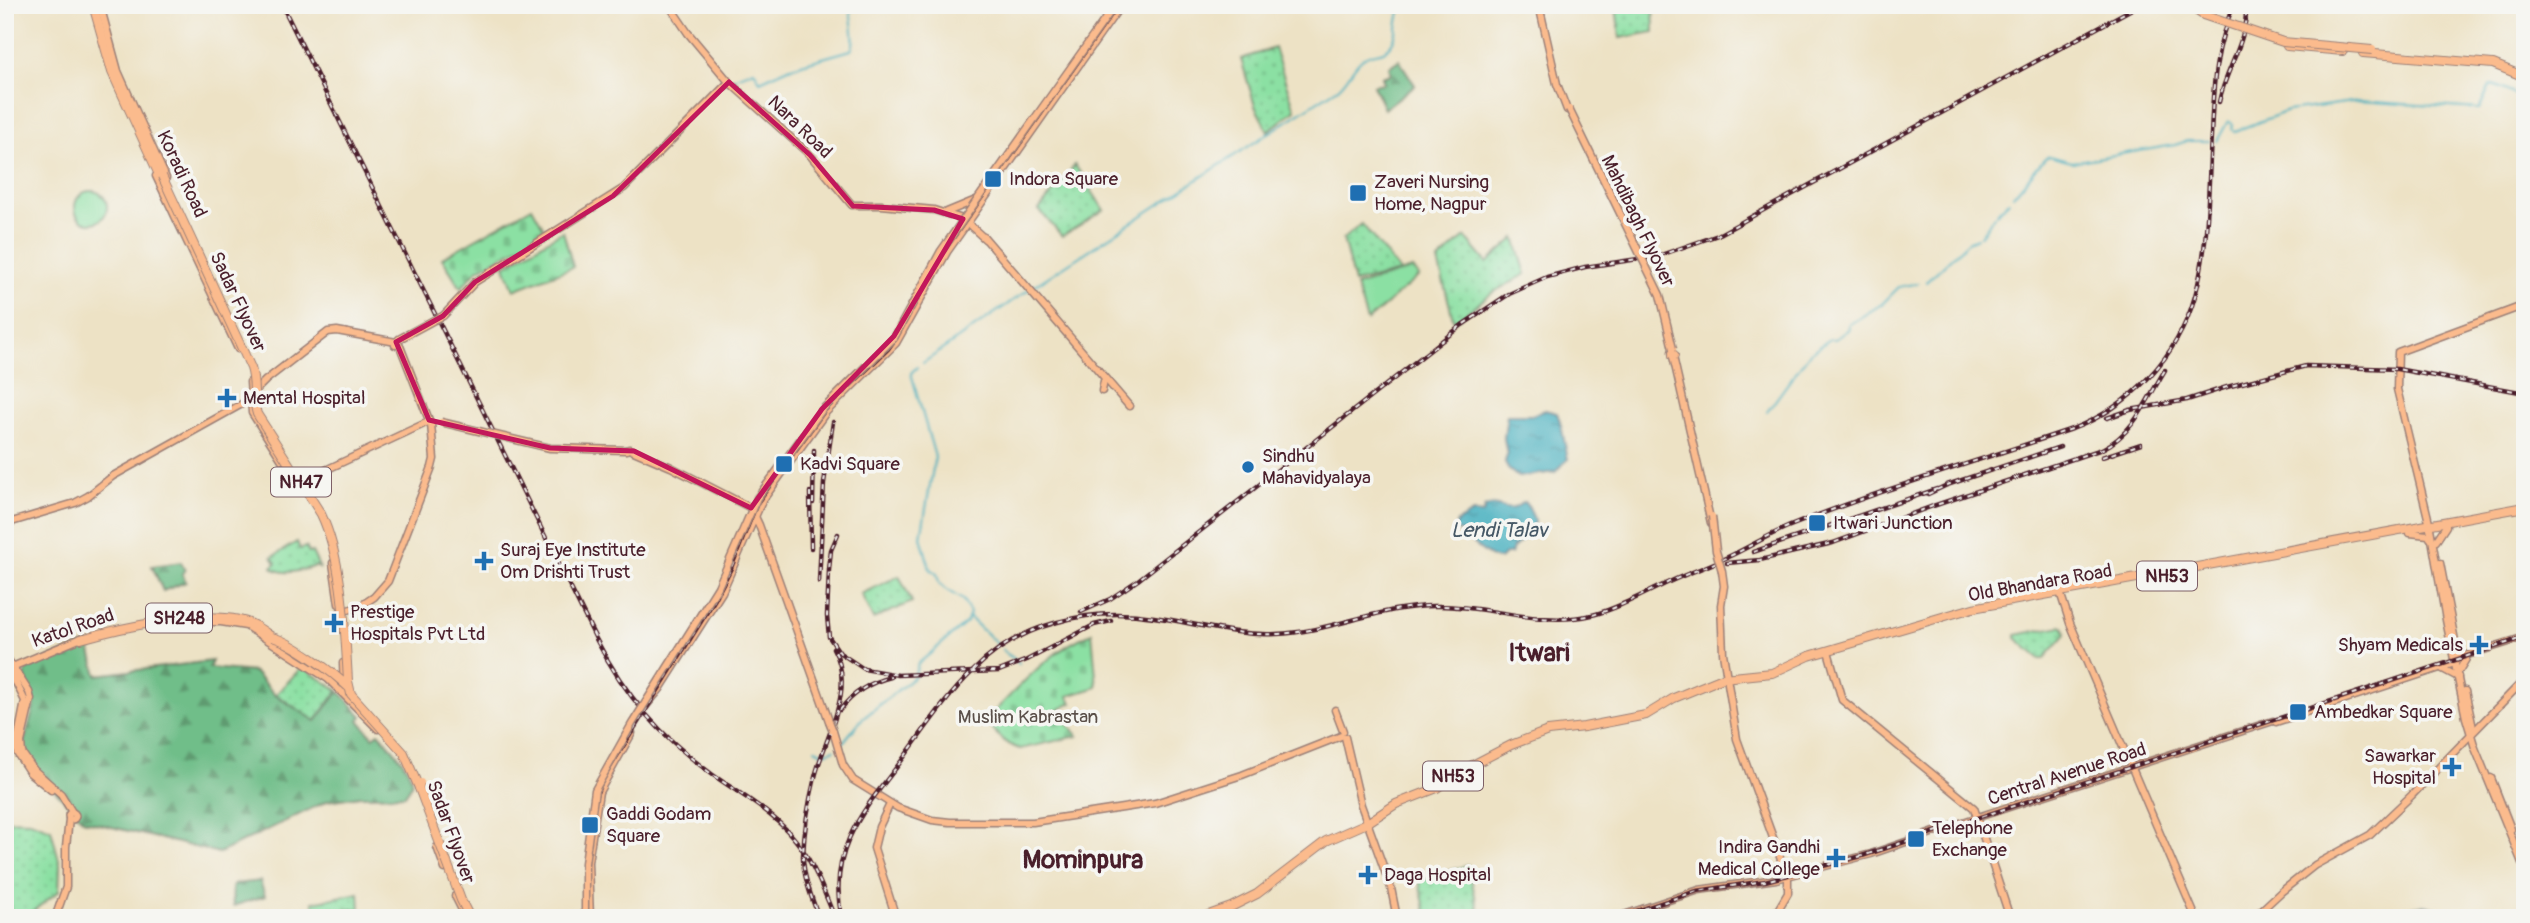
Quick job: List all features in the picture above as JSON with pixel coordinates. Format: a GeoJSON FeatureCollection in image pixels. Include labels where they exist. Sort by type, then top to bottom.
{"type":"FeatureCollection","features":[{"type":"Feature","properties":{"kind":"highway","name":"NH47"},"geometry":{"type":"LineString","coordinates":[[95,5],[112,72],[157,169]]}},
{"type":"Feature","properties":{"kind":"highway"},"geometry":{"type":"LineString","coordinates":[[2186,5],[2197,16],[2280,45],[2493,64],[2525,75]]}},
{"type":"Feature","properties":{"kind":"highway"},"geometry":{"type":"LineString","coordinates":[[2373,52],[2416,53],[2497,62],[2525,75]]}},
{"type":"Feature","properties":{"kind":"highway","name":"Sadar Flyover"},"geometry":{"type":"LineString","coordinates":[[157,169],[251,371],[255,415],[314,504],[327,531],[340,601],[345,690]]}},
{"type":"Feature","properties":{"kind":"highway","name":"Sadar Flyover"},"geometry":{"type":"LineString","coordinates":[[157,169],[248,361],[254,378],[257,414],[321,514],[327,528],[332,542],[342,610],[351,694],[404,752],[469,918]]}},
{"type":"Feature","properties":{"kind":"highway","name":"Old Bhandara Road"},"geometry":{"type":"LineString","coordinates":[[1200,918],[1246,900],[1326,841],[1366,823],[1396,804],[1437,788],[1457,773],[1511,745],[1548,731],[1646,715],[1674,698],[1725,678],[1772,673],[1827,652],[1968,612],[2105,585],[2410,533],[2431,523],[2444,525],[2525,509]]}},
{"type":"Feature","properties":{"kind":"highway","name":"NH53"},"geometry":{"type":"LineString","coordinates":[[2388,535],[2431,523]]}},
{"type":"Feature","properties":{"kind":"highway","name":"Sadar Flyover"},"geometry":{"type":"LineString","coordinates":[[86,639],[174,620],[238,619],[257,626],[345,684],[403,746],[418,775],[419,788]]}},
{"type":"Feature","properties":{"kind":"highway","name":"Sadar Flyover"},"geometry":{"type":"LineString","coordinates":[[86,639],[165,622],[236,621],[261,631],[331,678],[345,690],[407,760],[459,900],[469,918]]}},
{"type":"Feature","properties":{"kind":"main road","name":"Koradi Road"},"geometry":{"type":"LineString","coordinates":[[95,5],[109,72],[142,147],[157,169]]}},
{"type":"Feature","properties":{"kind":"main road","name":"Koradi Road"},"geometry":{"type":"LineString","coordinates":[[95,5],[157,169],[257,375],[252,394],[263,424],[324,516],[329,530],[342,612],[345,690]]}},
{"type":"Feature","properties":{"kind":"main road","name":"Nara Road"},"geometry":{"type":"LineString","coordinates":[[669,5],[704,54],[729,82],[810,155],[853,206],[881,205],[943,212],[967,220],[974,227]]}},
{"type":"Feature","properties":{"kind":"main road"},"geometry":{"type":"LineString","coordinates":[[967,220],[976,201],[1117,5]]}},
{"type":"Feature","properties":{"kind":"main road"},"geometry":{"type":"LineString","coordinates":[[587,918],[588,862],[597,801],[603,784],[632,733],[631,730],[722,592],[751,513],[822,409],[894,336],[928,271],[967,220],[1117,5]]}},
{"type":"Feature","properties":{"kind":"main road"},"geometry":{"type":"LineString","coordinates":[[587,918],[588,862],[594,811],[601,785],[723,587],[761,500],[825,412],[895,342],[944,253],[1117,5]]}},
{"type":"Feature","properties":{"kind":"main road","name":"Mahdibagh Flyover"},"geometry":{"type":"LineString","coordinates":[[1540,5],[1557,84],[1658,297],[1713,530],[1714,553],[1721,581],[1725,678],[1736,739],[1786,878]]}},
{"type":"Feature","properties":{"kind":"main road"},"geometry":{"type":"LineString","coordinates":[[396,343],[443,316],[477,281],[624,188],[729,82]]}},
{"type":"Feature","properties":{"kind":"main road"},"geometry":{"type":"LineString","coordinates":[[943,212],[976,201]]}},
{"type":"Feature","properties":{"kind":"main road"},"geometry":{"type":"LineString","coordinates":[[967,220],[985,239],[1105,380],[1123,399],[1117,381],[1105,380]]}},
{"type":"Feature","properties":{"kind":"main road","name":"Koradi Road"},"geometry":{"type":"LineString","coordinates":[[205,272],[250,373],[252,413],[319,518],[331,553],[342,612]]}},
{"type":"Feature","properties":{"kind":"main road"},"geometry":{"type":"LineString","coordinates":[[2525,306],[2398,353],[2398,374],[2471,718],[2472,735],[2525,870]]}},
{"type":"Feature","properties":{"kind":"main road"},"geometry":{"type":"LineString","coordinates":[[241,407],[252,394],[324,334],[337,331],[400,346],[429,423],[432,467],[388,581],[374,597],[359,607],[342,612]]}},
{"type":"Feature","properties":{"kind":"main road"},"geometry":{"type":"LineString","coordinates":[[5,526],[81,504],[113,480],[241,407],[270,377],[293,360]]}},
{"type":"Feature","properties":{"kind":"main road"},"geometry":{"type":"LineString","coordinates":[[257,375],[263,379],[270,377]]}},
{"type":"Feature","properties":{"kind":"main road"},"geometry":{"type":"LineString","coordinates":[[1102,391],[1105,380]]}},
{"type":"Feature","properties":{"kind":"main road"},"geometry":{"type":"LineString","coordinates":[[241,407],[252,413]]}},
{"type":"Feature","properties":{"kind":"main road"},"geometry":{"type":"LineString","coordinates":[[303,483],[429,423],[440,422],[550,448],[627,450],[751,513],[760,531],[843,765],[853,780],[893,805],[934,818],[970,821],[1032,820],[1153,801],[1343,737]]}},
{"type":"Feature","properties":{"kind":"main road"},"geometry":{"type":"LineString","coordinates":[[2431,523],[2444,525],[2434,541]]}},
{"type":"Feature","properties":{"kind":"main road"},"geometry":{"type":"LineString","coordinates":[[2410,533],[2428,535],[2434,541]]}},
{"type":"Feature","properties":{"kind":"main road"},"geometry":{"type":"LineString","coordinates":[[2059,594],[2195,918]]}},
{"type":"Feature","properties":{"kind":"main road","name":"Katol Road"},"geometry":{"type":"LineString","coordinates":[[9,670],[116,628],[164,619],[239,617],[268,631],[335,678],[345,690]]}},
{"type":"Feature","properties":{"kind":"main road","name":"Katol Road"},"geometry":{"type":"LineString","coordinates":[[86,639],[166,624],[239,624],[269,640],[345,690]]}},
{"type":"Feature","properties":{"kind":"main road","name":"Central Avenue Road"},"geometry":{"type":"LineString","coordinates":[[1786,878],[1871,854],[2525,639]]}},
{"type":"Feature","properties":{"kind":"main road"},"geometry":{"type":"LineString","coordinates":[[1827,652],[1842,700],[1971,807],[1988,815],[1980,830]]}},
{"type":"Feature","properties":{"kind":"main road"},"geometry":{"type":"LineString","coordinates":[[5,655],[9,670],[25,701],[17,742],[20,761],[30,773],[55,793],[70,815]]}},
{"type":"Feature","properties":{"kind":"main road"},"geometry":{"type":"LineString","coordinates":[[2458,659],[2458,677],[2474,748],[2525,861]]}},
{"type":"Feature","properties":{"kind":"main road"},"geometry":{"type":"LineString","coordinates":[[2442,665],[2458,677]]}},
{"type":"Feature","properties":{"kind":"main road"},"geometry":{"type":"LineString","coordinates":[[9,670],[31,699],[21,742],[22,752],[34,770],[61,794],[70,815],[66,846],[66,887],[55,918]]}},
{"type":"Feature","properties":{"kind":"main road"},"geometry":{"type":"LineString","coordinates":[[335,678],[346,674]]}},
{"type":"Feature","properties":{"kind":"main road"},"geometry":{"type":"LineString","coordinates":[[2255,918],[2281,891],[2315,865],[2370,835],[2525,681]]}},
{"type":"Feature","properties":{"kind":"main road"},"geometry":{"type":"LineString","coordinates":[[2255,918],[2320,865],[2371,837],[2462,748],[2480,724],[2525,681]]}},
{"type":"Feature","properties":{"kind":"main road"},"geometry":{"type":"LineString","coordinates":[[345,690],[408,757],[469,918]]}},
{"type":"Feature","properties":{"kind":"main road"},"geometry":{"type":"LineString","coordinates":[[1335,712],[1396,918]]}},
{"type":"Feature","properties":{"kind":"main road"},"geometry":{"type":"LineString","coordinates":[[2471,718],[2480,724]]}},
{"type":"Feature","properties":{"kind":"main road"},"geometry":{"type":"LineString","coordinates":[[2462,748],[2474,748]]}},
{"type":"Feature","properties":{"kind":"main road"},"geometry":{"type":"LineString","coordinates":[[893,805],[879,827],[874,848],[896,918]]}},
{"type":"Feature","properties":{"kind":"main road"},"geometry":{"type":"LineString","coordinates":[[1971,807],[1977,818],[2009,918]]}},
{"type":"Feature","properties":{"kind":"main road"},"geometry":{"type":"LineString","coordinates":[[1971,807],[1964,823],[1980,830]]}},
{"type":"Feature","properties":{"kind":"main road"},"geometry":{"type":"LineString","coordinates":[[1615,918],[1700,892],[1786,878],[1788,893],[1773,918]]}},
{"type":"Feature","properties":{"kind":"main road"},"geometry":{"type":"LineString","coordinates":[[1627,918],[1700,892]]}},
{"type":"Feature","properties":{"kind":"highlighted area"},"geometry":{"type":"Polygon","coordinates":[[[729,82],[810,155],[853,206],[934,210],[963,219],[894,336],[822,409],[751,508],[634,451],[550,448],[429,420],[396,342],[443,316],[475,282],[613,196],[729,82]]]}},
{"type":"Feature","properties":{"kind":"green space"},"geometry":{"type":"Polygon","coordinates":[[[1653,5],[1654,32],[1620,38],[1616,7],[1653,5]]]}},
{"type":"Feature","properties":{"kind":"green space"},"geometry":{"type":"Polygon","coordinates":[[[1274,48],[1295,110],[1268,131],[1255,106],[1241,59],[1274,48]]]}},
{"type":"Feature","properties":{"kind":"green space"},"geometry":{"type":"Polygon","coordinates":[[[1399,60],[1415,85],[1384,109],[1373,85],[1384,83],[1382,77],[1391,74],[1389,67],[1399,60]]]}},
{"type":"Feature","properties":{"kind":"green space"},"geometry":{"type":"Polygon","coordinates":[[[1075,165],[1104,210],[1062,236],[1039,210],[1075,165]]]}},
{"type":"Feature","properties":{"kind":"green space"},"geometry":{"type":"Polygon","coordinates":[[[91,191],[103,195],[107,207],[103,219],[91,223],[79,219],[75,207],[79,195],[91,191]]]}},
{"type":"Feature","properties":{"kind":"green space"},"geometry":{"type":"Polygon","coordinates":[[[532,207],[546,232],[477,270],[461,288],[442,258],[532,207]]]}},
{"type":"Feature","properties":{"kind":"green space"},"geometry":{"type":"Polygon","coordinates":[[[1362,224],[1400,272],[1354,283],[1343,239],[1362,224]]]}},
{"type":"Feature","properties":{"kind":"green space"},"geometry":{"type":"Polygon","coordinates":[[[563,231],[573,267],[514,290],[505,266],[563,231]]]}},
{"type":"Feature","properties":{"kind":"green space"},"geometry":{"type":"Polygon","coordinates":[[[1465,237],[1487,263],[1515,238],[1526,274],[1492,293],[1454,322],[1438,261],[1465,237]]]}},
{"type":"Feature","properties":{"kind":"green space"},"geometry":{"type":"Polygon","coordinates":[[[1412,269],[1419,276],[1367,321],[1356,286],[1412,269]]]}},
{"type":"Feature","properties":{"kind":"green space"},"geometry":{"type":"Polygon","coordinates":[[[297,542],[300,549],[306,547],[309,553],[312,552],[320,569],[316,566],[281,572],[272,567],[276,563],[272,557],[297,542]]]}},
{"type":"Feature","properties":{"kind":"green space"},"geometry":{"type":"Polygon","coordinates":[[[181,562],[186,582],[163,591],[152,566],[181,562]]]}},
{"type":"Feature","properties":{"kind":"green space"},"geometry":{"type":"Polygon","coordinates":[[[899,576],[912,602],[873,619],[861,594],[899,576]]]}},
{"type":"Feature","properties":{"kind":"green space"},"geometry":{"type":"Polygon","coordinates":[[[2061,626],[2066,634],[2044,659],[2040,659],[2016,638],[2016,635],[2061,626]]]}},
{"type":"Feature","properties":{"kind":"green space","name":"Muslim Kabrastan"},"geometry":{"type":"Polygon","coordinates":[[[1092,633],[1097,687],[1068,696],[1072,703],[1056,711],[1078,736],[1020,749],[996,734],[986,720],[1048,660],[1076,640],[1092,633]]]}},
{"type":"Feature","properties":{"kind":"green space"},"geometry":{"type":"Polygon","coordinates":[[[89,643],[97,675],[212,661],[209,668],[254,672],[275,695],[316,721],[339,691],[362,716],[359,720],[373,737],[379,733],[400,758],[409,772],[411,786],[405,795],[360,796],[327,801],[219,853],[83,820],[34,768],[23,746],[35,703],[25,676],[26,670],[89,643]]]}},
{"type":"Feature","properties":{"kind":"green space"},"geometry":{"type":"Polygon","coordinates":[[[302,667],[338,690],[315,722],[276,694],[302,667]]]}},
{"type":"Feature","properties":{"kind":"green space"},"geometry":{"type":"Polygon","coordinates":[[[5,820],[30,821],[51,829],[60,864],[59,891],[24,918],[5,918],[5,820]]]}},
{"type":"Feature","properties":{"kind":"green space"},"geometry":{"type":"Polygon","coordinates":[[[1468,865],[1480,918],[1427,918],[1419,881],[1468,865]]]}},
{"type":"Feature","properties":{"kind":"green space"},"geometry":{"type":"Polygon","coordinates":[[[260,881],[265,896],[233,906],[232,887],[235,884],[260,881]]]}},
{"type":"Feature","properties":{"kind":"green space"},"geometry":{"type":"Polygon","coordinates":[[[359,893],[360,909],[314,912],[313,902],[359,893]]]}},
{"type":"Feature","properties":{"kind":"water"},"geometry":{"type":"Polygon","coordinates":[[[1545,410],[1557,413],[1568,459],[1555,472],[1518,477],[1508,469],[1505,462],[1507,415],[1532,415],[1545,410]]]}},
{"type":"Feature","properties":{"kind":"water","name":"Lendi Talav"},"geometry":{"type":"Polygon","coordinates":[[[1524,502],[1535,521],[1528,530],[1523,531],[1525,537],[1513,548],[1511,554],[1505,554],[1500,559],[1481,550],[1467,533],[1455,529],[1457,522],[1473,513],[1483,514],[1485,507],[1493,505],[1510,509],[1524,502]]]}},
{"type":"Feature","properties":{"kind":"water"},"geometry":{"type":"Polygon","coordinates":[[[2423,905],[2472,918],[2431,918],[2424,915],[2376,918],[2389,912],[2423,905]]]}},
{"type":"Feature","properties":{"kind":"waterway"},"geometry":{"type":"LineString","coordinates":[[734,78],[754,70],[760,81],[791,67],[851,50],[853,35],[850,5]]}},
{"type":"Feature","properties":{"kind":"waterway"},"geometry":{"type":"LineString","coordinates":[[923,363],[1034,286],[1338,88],[1363,58],[1389,47],[1394,39],[1403,5]]}},
{"type":"Feature","properties":{"kind":"waterway"},"geometry":{"type":"LineString","coordinates":[[2217,141],[2228,121],[2233,124],[2232,129],[2235,131],[2288,111],[2359,101],[2479,109],[2493,85],[2525,99]]}},
{"type":"Feature","properties":{"kind":"waterway"},"geometry":{"type":"LineString","coordinates":[[2013,196],[2049,156],[2072,162],[2187,141],[2209,141]]}},
{"type":"Feature","properties":{"kind":"waterway"},"geometry":{"type":"LineString","coordinates":[[1996,214],[2009,201]]}},
{"type":"Feature","properties":{"kind":"waterway"},"geometry":{"type":"LineString","coordinates":[[1980,236],[1994,216]]}},
{"type":"Feature","properties":{"kind":"waterway"},"geometry":{"type":"LineString","coordinates":[[1926,282],[1968,242],[1977,238]]}},
{"type":"Feature","properties":{"kind":"waterway"},"geometry":{"type":"LineString","coordinates":[[1767,412],[1809,354],[1849,329],[1848,325],[1882,304],[1899,287],[1918,283]]}},
{"type":"Feature","properties":{"kind":"waterway"},"geometry":{"type":"LineString","coordinates":[[840,746],[861,720],[914,677],[918,664],[967,622],[970,613],[963,600],[939,583],[937,574],[930,569],[921,537],[935,457],[911,373],[917,367]]}},
{"type":"Feature","properties":{"kind":"waterway"},"geometry":{"type":"LineString","coordinates":[[970,618],[997,644]]}},
{"type":"Feature","properties":{"kind":"waterway"},"geometry":{"type":"LineString","coordinates":[[1002,649],[1019,664]]}},
{"type":"Feature","properties":{"kind":"waterway"},"geometry":{"type":"LineString","coordinates":[[815,749],[823,753],[835,749]]}},
{"type":"Feature","properties":{"kind":"railway"},"geometry":{"type":"LineString","coordinates":[[282,5],[607,660],[632,697],[661,730],[713,775],[766,811],[793,837],[812,865],[835,918]]}},
{"type":"Feature","properties":{"kind":"railway"},"geometry":{"type":"LineString","coordinates":[[587,918],[588,842],[593,803],[602,780],[715,599],[731,568],[757,503],[825,410],[896,338],[941,255],[1118,5]]}},
{"type":"Feature","properties":{"kind":"railway"},"geometry":{"type":"LineString","coordinates":[[1081,612],[1110,599],[1138,580],[1462,325],[1509,294],[1547,277],[1585,267],[1658,256],[1718,235],[2139,5]]}},
{"type":"Feature","properties":{"kind":"railway"},"geometry":{"type":"LineString","coordinates":[[842,918],[839,874],[843,855],[870,802],[962,682],[992,654],[1034,630],[1057,622],[1105,614],[1154,617],[1260,634],[1297,632],[1378,613],[1419,607],[1459,607],[1553,619],[1592,615],[1724,559],[1790,526],[1895,487],[2072,429],[2113,408],[2149,377],[2164,359],[2177,339],[2195,296],[2205,237],[2218,53],[2234,5]]}},
{"type":"Feature","properties":{"kind":"railway"},"geometry":{"type":"LineString","coordinates":[[2219,102],[2244,31],[2246,5]]}},
{"type":"Feature","properties":{"kind":"railway"},"geometry":{"type":"LineString","coordinates":[[2107,418],[2130,410],[2187,400],[2306,366],[2397,369],[2525,393]]}},
{"type":"Feature","properties":{"kind":"railway"},"geometry":{"type":"LineString","coordinates":[[1727,563],[1760,560],[1833,543],[2102,449],[2132,425],[2165,370]]}},
{"type":"Feature","properties":{"kind":"railway"},"geometry":{"type":"LineString","coordinates":[[819,582],[824,483],[833,422]]}},
{"type":"Feature","properties":{"kind":"railway"},"geometry":{"type":"LineString","coordinates":[[2102,457],[2141,444]]}},
{"type":"Feature","properties":{"kind":"railway"},"geometry":{"type":"LineString","coordinates":[[1928,494],[1947,485],[2060,447]]}},
{"type":"Feature","properties":{"kind":"railway"},"geometry":{"type":"LineString","coordinates":[[813,503],[814,450]]}},
{"type":"Feature","properties":{"kind":"railway"},"geometry":{"type":"LineString","coordinates":[[1753,552],[1937,489]]}},
{"type":"Feature","properties":{"kind":"railway"},"geometry":{"type":"LineString","coordinates":[[810,492],[811,548]]}},
{"type":"Feature","properties":{"kind":"railway"},"geometry":{"type":"LineString","coordinates":[[838,534],[831,550],[829,570],[829,637],[840,653],[864,669],[898,675],[999,671],[1027,660],[1094,625],[1111,621]]}},
{"type":"Feature","properties":{"kind":"railway"},"geometry":{"type":"LineString","coordinates":[[1616,918],[1697,891],[1765,881],[1862,856],[2525,637]]}},
{"type":"Feature","properties":{"kind":"railway"},"geometry":{"type":"LineString","coordinates":[[819,918],[806,880],[803,856],[813,786],[840,696],[840,664],[833,648]]}},
{"type":"Feature","properties":{"kind":"railway"},"geometry":{"type":"LineString","coordinates":[[840,710],[862,689],[891,677]]}},
{"type":"Feature","properties":{"kind":"place","name":"Indora Square"},"geometry":{"type":"Point","coordinates":[993,179]}},
{"type":"Feature","properties":{"kind":"place","name":"Zaveri Nursing Home, Nagpur"},"geometry":{"type":"Point","coordinates":[1358,193]}},
{"type":"Feature","properties":{"kind":"place","name":"Mental Hospital"},"geometry":{"type":"Point","coordinates":[227,398]}},
{"type":"Feature","properties":{"kind":"place","name":"Kadvi Square"},"geometry":{"type":"Point","coordinates":[784,464]}},
{"type":"Feature","properties":{"kind":"place","name":"Sindhu Mahavidyalaya"},"geometry":{"type":"Point","coordinates":[1248,467]}},
{"type":"Feature","properties":{"kind":"place","name":"Itwari Junction"},"geometry":{"type":"Point","coordinates":[1817,523]}},
{"type":"Feature","properties":{"kind":"place","name":"Suraj Eye Institute Om Drishti Trust"},"geometry":{"type":"Point","coordinates":[484,561]}},
{"type":"Feature","properties":{"kind":"place","name":"Prestige Hospitals Pvt Ltd"},"geometry":{"type":"Point","coordinates":[334,623]}},
{"type":"Feature","properties":{"kind":"place","name":"Shyam Medicals"},"geometry":{"type":"Point","coordinates":[2479,645]}},
{"type":"Feature","properties":{"kind":"place","name":"Ambedkar Square"},"geometry":{"type":"Point","coordinates":[2298,712]}},
{"type":"Feature","properties":{"kind":"place","name":"Sawarkar Hospital"},"geometry":{"type":"Point","coordinates":[2452,767]}},
{"type":"Feature","properties":{"kind":"place","name":"Gaddi Godam Square"},"geometry":{"type":"Point","coordinates":[590,825]}},
{"type":"Feature","properties":{"kind":"place","name":"Telephone Exchange"},"geometry":{"type":"Point","coordinates":[1916,839]}},
{"type":"Feature","properties":{"kind":"place","name":"Indira Gandhi Medical College"},"geometry":{"type":"Point","coordinates":[1836,858]}},
{"type":"Feature","properties":{"kind":"place","name":"Daga Hospital"},"geometry":{"type":"Point","coordinates":[1368,875]}},
{"type":"Feature","properties":{"kind":"district","name":"Itwari"},"geometry":{"type":"Point","coordinates":[1539,653]}},
{"type":"Feature","properties":{"kind":"district","name":"Mominpura"},"geometry":{"type":"Point","coordinates":[1083,860]}}]}
